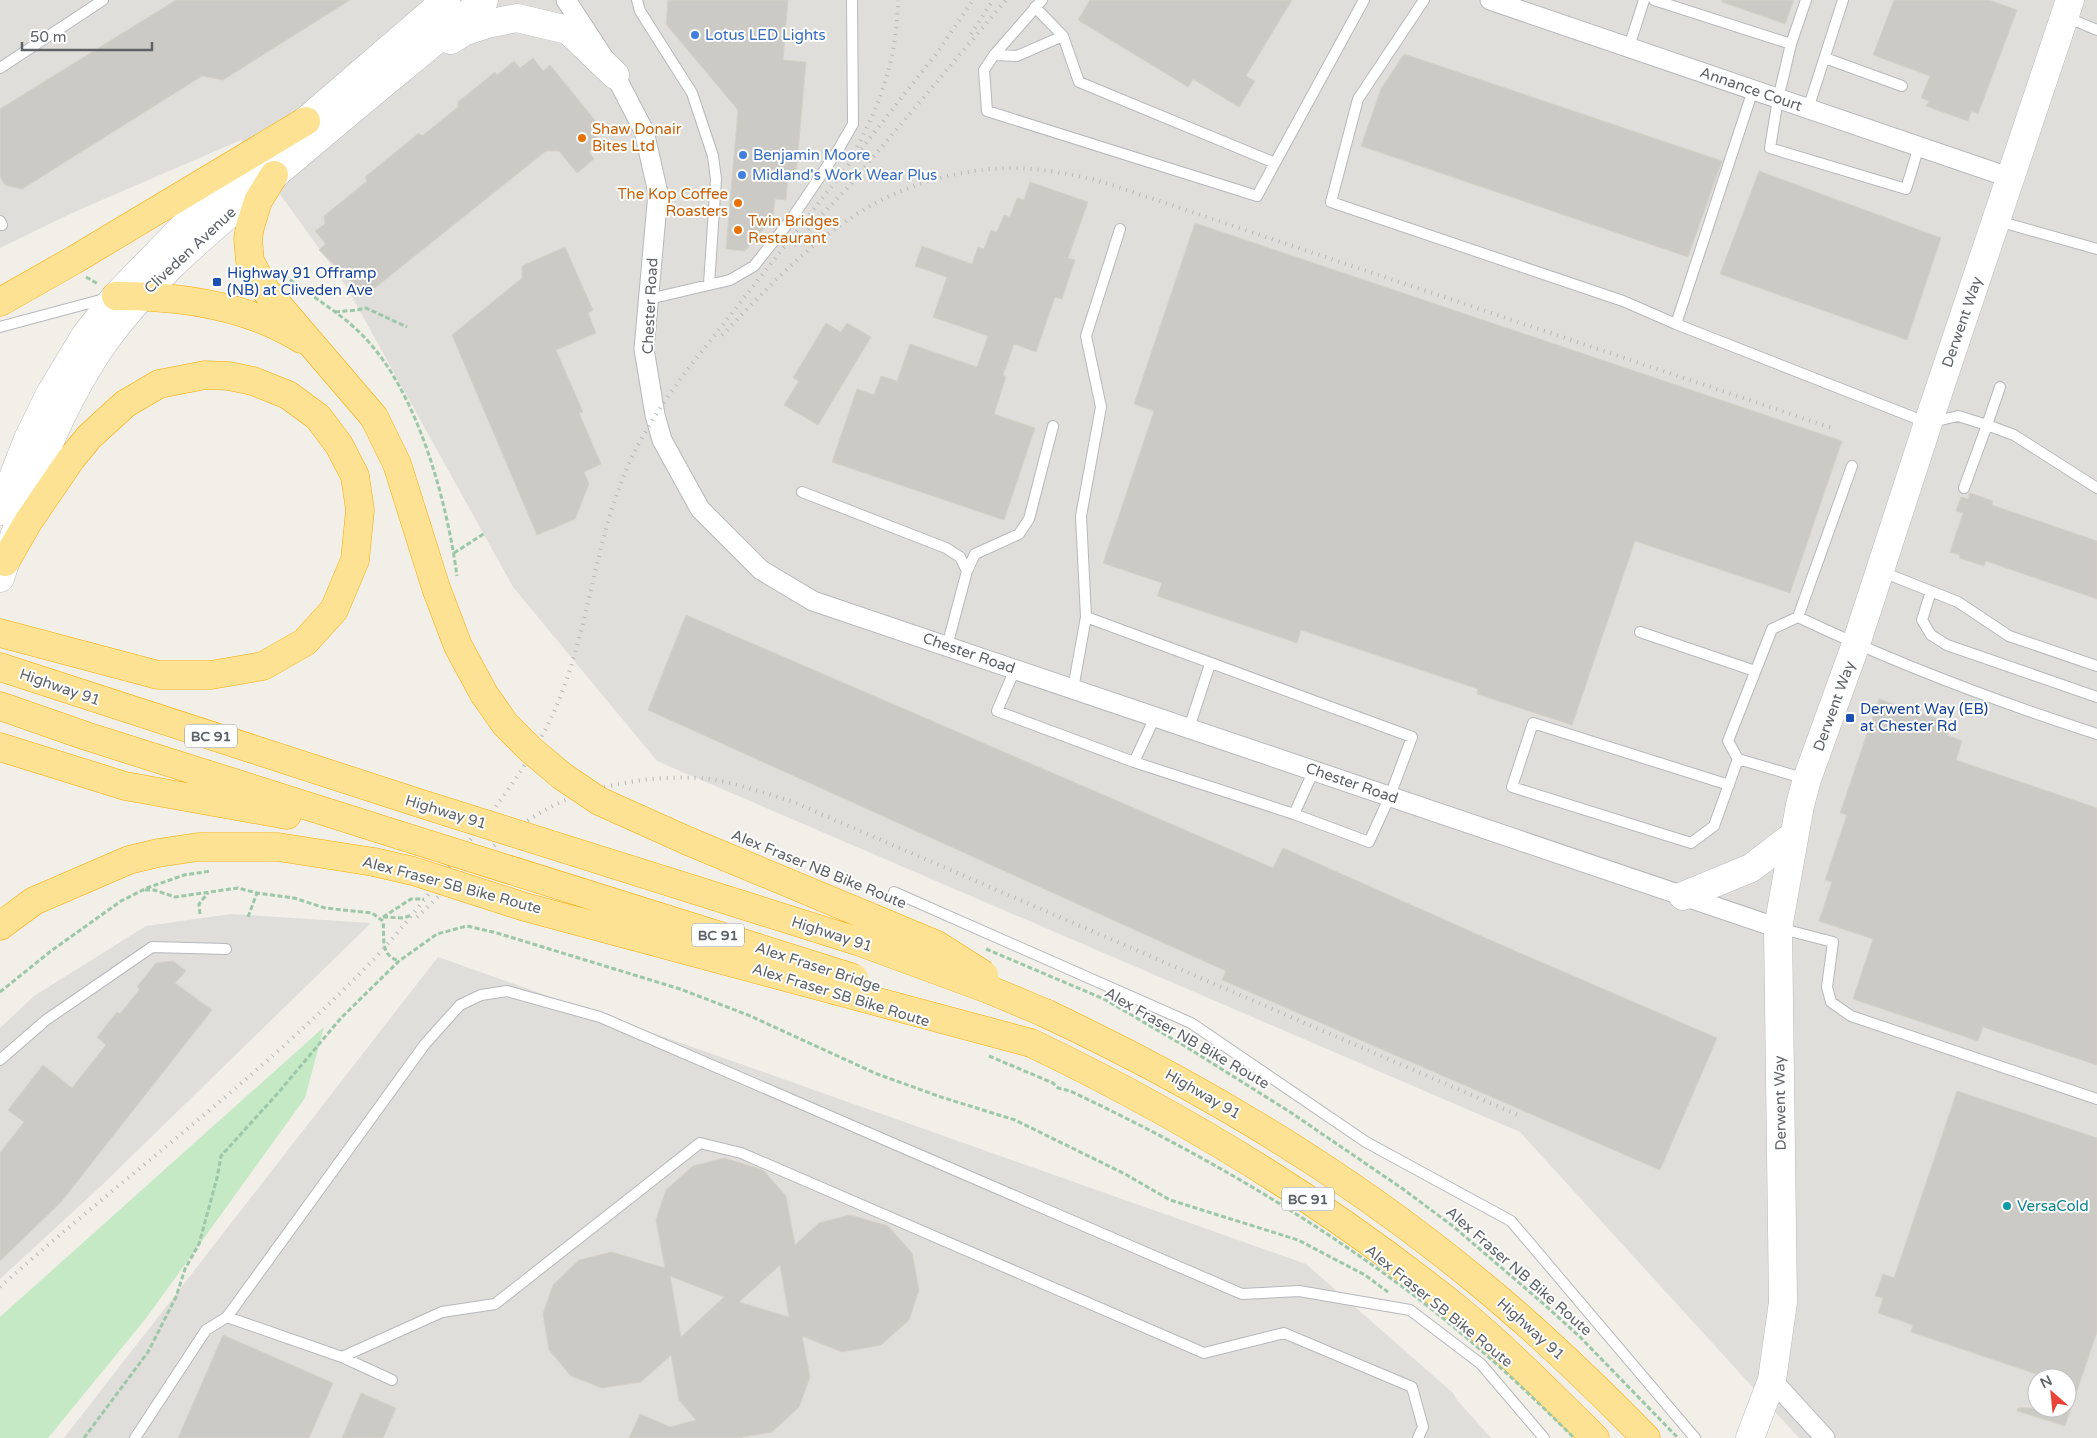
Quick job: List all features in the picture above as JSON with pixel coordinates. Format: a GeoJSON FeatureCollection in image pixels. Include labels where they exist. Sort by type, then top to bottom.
{"type":"FeatureCollection","features":[{"type":"Feature","properties":{"kind":"highway"},"geometry":{"type":"LineString","coordinates":[[0,302],[99,246],[306,121]]}},
{"type":"Feature","properties":{"kind":"highway"},"geometry":{"type":"LineString","coordinates":[[274,175],[258,202],[250,228],[248,238],[250,261],[257,277],[266,290],[374,417],[397,464],[436,588],[458,646],[484,694],[505,724],[530,749],[562,776],[599,801],[688,841],[937,945],[1045,1012]]}},
{"type":"Feature","properties":{"kind":"highway"},"geometry":{"type":"LineString","coordinates":[[119,293],[211,304],[242,312],[287,330],[315,348]]}},
{"type":"Feature","properties":{"kind":"highway"},"geometry":{"type":"LineString","coordinates":[[0,633],[158,675],[211,675],[263,666],[305,642],[334,610],[355,560],[360,510],[355,476],[339,445],[318,416],[288,395],[254,381],[229,376],[205,375],[159,384],[125,404],[89,437],[71,459],[39,506],[3,570]]}},
{"type":"Feature","properties":{"kind":"highway","name":"Highway 91"},"geometry":{"type":"LineString","coordinates":[[0,667],[422,804],[860,942],[1045,1012],[1100,1038],[1201,1092],[1328,1170],[1420,1236],[1476,1280],[1579,1371],[1646,1438]]}},
{"type":"Feature","properties":{"kind":"highway","name":"BC 91"},"geometry":{"type":"LineString","coordinates":[[0,706],[95,739],[402,836]]}},
{"type":"Feature","properties":{"kind":"highway"},"geometry":{"type":"LineString","coordinates":[[0,747],[125,786],[402,836]]}},
{"type":"Feature","properties":{"kind":"highway","name":"Alex Fraser Bridge"},"geometry":{"type":"LineString","coordinates":[[402,836],[848,976],[1031,1044]]}},
{"type":"Feature","properties":{"kind":"highway"},"geometry":{"type":"LineString","coordinates":[[0,926],[34,901],[89,876],[136,858],[198,847],[278,847],[374,862],[413,871],[525,907],[1031,1044]]}},
{"type":"Feature","properties":{"kind":"highway"},"geometry":{"type":"LineString","coordinates":[[0,946],[42,911],[89,876]]}},
{"type":"Feature","properties":{"kind":"highway","name":"BC 91"},"geometry":{"type":"LineString","coordinates":[[1031,1044],[1142,1099],[1200,1132],[1308,1199],[1413,1274],[1461,1313],[1595,1438]]}},
{"type":"Feature","properties":{"kind":"street","name":"Cliveden Avenue"},"geometry":{"type":"LineString","coordinates":[[0,511],[28,439],[50,394],[84,336],[119,293],[185,224],[445,0]]}},
{"type":"Feature","properties":{"kind":"street","name":"Cliveden Avenue"},"geometry":{"type":"LineString","coordinates":[[3,570],[21,512],[47,445],[70,400],[102,345],[119,293],[197,241],[484,0]]}},
{"type":"Feature","properties":{"kind":"street","name":"Chester Road"},"geometry":{"type":"LineString","coordinates":[[566,0],[616,75],[644,131],[658,193],[644,349],[655,415],[662,440],[700,509],[761,570],[814,601],[1778,928]]}},
{"type":"Feature","properties":{"kind":"street","name":"Annance Court"},"geometry":{"type":"LineString","coordinates":[[1490,0],[2011,178]]}},
{"type":"Feature","properties":{"kind":"street","name":"Derwent Way"},"geometry":{"type":"LineString","coordinates":[[1750,1438],[1772,1380],[1783,1302],[1778,928],[1794,835],[1807,780],[1856,644],[1928,423],[2068,8]]}},
{"type":"Feature","properties":{"kind":"street"},"geometry":{"type":"LineString","coordinates":[[396,73],[463,32],[486,24],[517,18],[568,30],[616,75]]}},
{"type":"Feature","properties":{"kind":"street"},"geometry":{"type":"LineString","coordinates":[[1683,896],[1751,868],[1794,835]]}},
{"type":"Feature","properties":{"kind":"street"},"geometry":{"type":"LineString","coordinates":[[1772,1380],[1826,1438]]}},
{"type":"Feature","properties":{"kind":"lane"},"geometry":{"type":"LineString","coordinates":[[0,68],[103,0]]}},
{"type":"Feature","properties":{"kind":"lane"},"geometry":{"type":"LineString","coordinates":[[637,0],[640,11],[692,93],[713,156],[716,179],[709,284]]}},
{"type":"Feature","properties":{"kind":"lane"},"geometry":{"type":"LineString","coordinates":[[649,299],[730,280],[754,266],[792,218],[838,150],[853,124],[852,0]]}},
{"type":"Feature","properties":{"kind":"lane"},"geometry":{"type":"LineString","coordinates":[[1275,163],[1079,82],[1063,36],[1039,4],[994,55],[984,70],[987,111],[1257,196],[1364,0]]}},
{"type":"Feature","properties":{"kind":"lane"},"geometry":{"type":"LineString","coordinates":[[1424,0],[1358,99],[1331,202],[1623,301],[1676,324],[1928,423],[1958,416],[2014,435],[2097,488]]}},
{"type":"Feature","properties":{"kind":"lane"},"geometry":{"type":"LineString","coordinates":[[1629,47],[1644,0]]}},
{"type":"Feature","properties":{"kind":"lane"},"geometry":{"type":"LineString","coordinates":[[1654,0],[1791,44]]}},
{"type":"Feature","properties":{"kind":"lane"},"geometry":{"type":"LineString","coordinates":[[1806,0],[1791,44],[1778,99],[1770,148],[1906,189],[1919,146]]}},
{"type":"Feature","properties":{"kind":"lane"},"geometry":{"type":"LineString","coordinates":[[1808,109],[1843,0]]}},
{"type":"Feature","properties":{"kind":"lane"},"geometry":{"type":"LineString","coordinates":[[2068,8],[2097,30]]}},
{"type":"Feature","properties":{"kind":"lane"},"geometry":{"type":"LineString","coordinates":[[994,55],[1017,56],[1063,36]]}},
{"type":"Feature","properties":{"kind":"lane"},"geometry":{"type":"LineString","coordinates":[[1825,58],[1902,86]]}},
{"type":"Feature","properties":{"kind":"lane"},"geometry":{"type":"LineString","coordinates":[[1676,324],[1753,90]]}},
{"type":"Feature","properties":{"kind":"lane"},"geometry":{"type":"LineString","coordinates":[[1997,220],[2097,249]]}},
{"type":"Feature","properties":{"kind":"lane"},"geometry":{"type":"LineString","coordinates":[[1074,689],[1086,617],[1081,516],[1102,407],[1086,336],[1120,229]]}},
{"type":"Feature","properties":{"kind":"lane"},"geometry":{"type":"LineString","coordinates":[[0,327],[119,293]]}},
{"type":"Feature","properties":{"kind":"lane"},"geometry":{"type":"LineString","coordinates":[[1964,488],[2000,386]]}},
{"type":"Feature","properties":{"kind":"lane"},"geometry":{"type":"LineString","coordinates":[[947,646],[966,571],[975,554],[1019,534],[1029,519],[1053,426]]}},
{"type":"Feature","properties":{"kind":"lane"},"geometry":{"type":"LineString","coordinates":[[1807,780],[1738,759],[1728,741],[1772,629],[1798,617],[1852,466]]}},
{"type":"Feature","properties":{"kind":"lane"},"geometry":{"type":"LineString","coordinates":[[802,492],[938,544],[960,557],[966,571]]}},
{"type":"Feature","properties":{"kind":"lane"},"geometry":{"type":"LineString","coordinates":[[1879,570],[1958,602],[2009,636],[2097,666]]}},
{"type":"Feature","properties":{"kind":"lane"},"geometry":{"type":"LineString","coordinates":[[1931,591],[1922,620],[1931,635],[1947,645],[2097,697]]}},
{"type":"Feature","properties":{"kind":"lane"},"geometry":{"type":"LineString","coordinates":[[1015,669],[997,711],[1134,762],[1294,814],[1369,842],[1390,796],[1412,738],[1086,617]]}},
{"type":"Feature","properties":{"kind":"lane"},"geometry":{"type":"LineString","coordinates":[[1798,617],[1856,644],[1963,688],[2097,734]]}},
{"type":"Feature","properties":{"kind":"lane"},"geometry":{"type":"LineString","coordinates":[[1640,632],[1755,672]]}},
{"type":"Feature","properties":{"kind":"lane"},"geometry":{"type":"LineString","coordinates":[[1189,728],[1210,664]]}},
{"type":"Feature","properties":{"kind":"lane"},"geometry":{"type":"LineString","coordinates":[[1134,762],[1155,717]]}},
{"type":"Feature","properties":{"kind":"lane"},"geometry":{"type":"LineString","coordinates":[[1729,785],[1534,723],[1512,787],[1690,843],[1714,826],[1729,785],[1738,759]]}},
{"type":"Feature","properties":{"kind":"lane"},"geometry":{"type":"LineString","coordinates":[[1294,814],[1314,770]]}},
{"type":"Feature","properties":{"kind":"lane"},"geometry":{"type":"LineString","coordinates":[[894,892],[1191,1023],[1366,1142],[1510,1221],[1695,1438]]}},
{"type":"Feature","properties":{"kind":"lane"},"geometry":{"type":"LineString","coordinates":[[1778,928],[1833,942],[1827,987],[1831,1002],[1851,1016],[2097,1099]]}},
{"type":"Feature","properties":{"kind":"lane"},"geometry":{"type":"LineString","coordinates":[[0,1060],[46,1020],[152,947],[226,949]]}},
{"type":"Feature","properties":{"kind":"lane"},"geometry":{"type":"LineString","coordinates":[[135,1438],[206,1330],[227,1317],[425,1044],[460,1004],[481,995],[507,991],[600,1017],[1242,1294],[1299,1291],[1410,1310],[1481,1364],[1544,1438]]}},
{"type":"Feature","properties":{"kind":"lane"},"geometry":{"type":"LineString","coordinates":[[342,1357],[442,1312],[495,1304],[700,1143],[741,1153],[1204,1353],[1284,1333],[1412,1387],[1423,1427],[1418,1438]]}},
{"type":"Feature","properties":{"kind":"lane"},"geometry":{"type":"LineString","coordinates":[[227,1317],[342,1357],[392,1380]]}},
{"type":"Feature","properties":{"kind":"path"},"geometry":{"type":"LineString","coordinates":[[84,273],[119,293]]}},
{"type":"Feature","properties":{"kind":"path"},"geometry":{"type":"LineString","coordinates":[[334,312],[366,308],[407,327]]}},
{"type":"Feature","properties":{"kind":"path"},"geometry":{"type":"LineString","coordinates":[[454,553],[485,533]]}},
{"type":"Feature","properties":{"kind":"path"},"geometry":{"type":"LineString","coordinates":[[0,992],[93,920],[121,901],[142,890],[184,875],[212,871]]}},
{"type":"Feature","properties":{"kind":"path"},"geometry":{"type":"LineString","coordinates":[[142,890],[154,890],[175,897],[238,888],[257,894],[294,898],[325,908],[359,911],[383,917],[403,918],[412,915]]}},
{"type":"Feature","properties":{"kind":"path"},"geometry":{"type":"LineString","coordinates":[[200,914],[199,904],[208,892]]}},
{"type":"Feature","properties":{"kind":"path"},"geometry":{"type":"LineString","coordinates":[[248,917],[257,894]]}},
{"type":"Feature","properties":{"kind":"path"},"geometry":{"type":"LineString","coordinates":[[383,917],[410,899],[424,899]]}},
{"type":"Feature","properties":{"kind":"path"},"geometry":{"type":"LineString","coordinates":[[378,915],[382,921],[384,948],[393,959],[399,961]]}},
{"type":"Feature","properties":{"kind":"path"},"geometry":{"type":"LineString","coordinates":[[84,1438],[148,1352],[176,1297],[185,1269],[199,1244],[220,1156],[278,1093],[341,1018],[399,961],[437,934],[467,926],[680,989],[748,1015],[877,1074],[941,1097],[1015,1120],[1125,1174],[1170,1200],[1298,1240],[1366,1275],[1410,1310]]}},
{"type":"Feature","properties":{"kind":"path","name":"Alex Fraser NB Bike Route"},"geometry":{"type":"LineString","coordinates":[[983,948],[1104,999],[1188,1048],[1282,1107],[1395,1183],[1454,1227],[1546,1306],[1587,1344],[1678,1438]]}},
{"type":"Feature","properties":{"kind":"path","name":"Alex Fraser SB Bike Route"},"geometry":{"type":"LineString","coordinates":[[982,1054],[1053,1083],[1058,1088],[1070,1090],[1192,1151],[1246,1182],[1323,1232],[1406,1290],[1500,1367],[1574,1438]]}},
{"type":"Feature","properties":{"kind":"shaded area"},"geometry":{"type":"Polygon","coordinates":[[[0,0],[2097,0],[2097,1438],[1799,1438],[1520,1132],[657,761],[513,587],[346,286],[241,140],[72,213],[0,248],[0,0]]]}},
{"type":"Feature","properties":{"kind":"shaded area"},"geometry":{"type":"Polygon","coordinates":[[[231,914],[371,923],[102,1185],[0,1279],[0,1028],[34,996],[146,926],[231,914]]]}},
{"type":"Feature","properties":{"kind":"shaded area"},"geometry":{"type":"Polygon","coordinates":[[[438,957],[1306,1264],[1453,1393],[1491,1438],[64,1438],[438,957]]]}},
{"type":"Feature","properties":{"kind":"green space"},"geometry":{"type":"Polygon","coordinates":[[[324,1027],[305,1098],[147,1317],[48,1438],[0,1438],[0,1317],[324,1027]]]}},
{"type":"Feature","properties":{"kind":"building"},"geometry":{"type":"Polygon","coordinates":[[[176,0],[350,0],[223,80],[202,76],[22,189],[5,185],[0,177],[0,109],[176,0]]]}},
{"type":"Feature","properties":{"kind":"building"},"geometry":{"type":"Polygon","coordinates":[[[668,0],[788,0],[783,60],[806,62],[796,173],[788,172],[786,200],[775,199],[773,218],[745,251],[726,249],[738,110],[666,24],[668,0]]]}},
{"type":"Feature","properties":{"kind":"building"},"geometry":{"type":"Polygon","coordinates":[[[1090,0],[1292,0],[1246,76],[1255,81],[1239,107],[1193,79],[1188,87],[1078,20],[1090,0]]]}},
{"type":"Feature","properties":{"kind":"building"},"geometry":{"type":"Polygon","coordinates":[[[1722,0],[1794,0],[1785,24],[1722,2],[1722,0]]]}},
{"type":"Feature","properties":{"kind":"building"},"geometry":{"type":"Polygon","coordinates":[[[1894,0],[1989,0],[2017,10],[1978,114],[1972,111],[1968,121],[1926,106],[1929,101],[1921,98],[1930,76],[1873,55],[1894,0]]]}},
{"type":"Feature","properties":{"kind":"building"},"geometry":{"type":"Polygon","coordinates":[[[1404,54],[1722,161],[1688,257],[1361,146],[1381,89],[1404,54]]]}},
{"type":"Feature","properties":{"kind":"building"},"geometry":{"type":"Polygon","coordinates":[[[533,58],[543,71],[550,65],[598,124],[591,130],[601,142],[589,152],[594,159],[577,173],[559,151],[546,151],[366,295],[319,250],[326,244],[315,231],[325,224],[324,216],[367,181],[365,177],[419,133],[422,136],[458,107],[458,102],[495,72],[497,75],[514,61],[520,68],[533,58]]]}},
{"type":"Feature","properties":{"kind":"building"},"geometry":{"type":"Polygon","coordinates":[[[1759,171],[1941,238],[1907,340],[1720,274],[1759,171]]]}},
{"type":"Feature","properties":{"kind":"building"},"geometry":{"type":"Polygon","coordinates":[[[1030,182],[1088,202],[1068,258],[1075,260],[1062,299],[1055,297],[1036,352],[1014,344],[1003,375],[1006,377],[994,414],[1035,428],[1004,520],[832,462],[857,389],[874,395],[881,376],[897,381],[910,344],[977,367],[988,336],[933,317],[947,277],[915,266],[922,246],[972,264],[978,247],[984,249],[991,230],[997,232],[1004,215],[1010,217],[1017,198],[1024,200],[1030,182]]]}},
{"type":"Feature","properties":{"kind":"building"},"geometry":{"type":"Polygon","coordinates":[[[1195,223],[1842,441],[1790,593],[1635,541],[1572,725],[1477,694],[1478,689],[1301,630],[1297,643],[1157,596],[1162,583],[1103,563],[1154,411],[1134,404],[1195,223]]]}},
{"type":"Feature","properties":{"kind":"building"},"geometry":{"type":"Polygon","coordinates":[[[565,247],[593,310],[588,313],[596,333],[556,350],[583,412],[579,413],[601,464],[584,472],[589,484],[575,519],[537,535],[452,335],[522,278],[522,266],[565,247]]]}},
{"type":"Feature","properties":{"kind":"building"},"geometry":{"type":"Polygon","coordinates":[[[826,323],[841,332],[847,323],[871,337],[818,425],[784,405],[799,381],[793,378],[826,323]]]}},
{"type":"Feature","properties":{"kind":"building"},"geometry":{"type":"Polygon","coordinates":[[[1970,493],[1993,501],[1992,505],[2097,541],[2097,599],[1986,561],[1984,566],[1959,558],[1960,555],[1950,552],[1963,513],[1956,511],[1961,497],[1968,499],[1970,493]]]}},
{"type":"Feature","properties":{"kind":"building"},"geometry":{"type":"Polygon","coordinates":[[[686,615],[1273,868],[1283,848],[1717,1038],[1660,1170],[1222,980],[1226,971],[648,710],[686,615]]]}},
{"type":"Feature","properties":{"kind":"building"},"geometry":{"type":"Polygon","coordinates":[[[1879,699],[1951,723],[1947,735],[1962,741],[1956,760],[2097,808],[2097,1065],[1983,1027],[1978,1041],[1853,999],[1873,939],[1819,921],[1832,882],[1825,880],[1847,815],[1840,813],[1879,699]]]}},
{"type":"Feature","properties":{"kind":"building"},"geometry":{"type":"Polygon","coordinates":[[[173,961],[186,971],[175,983],[212,1010],[61,1202],[0,1261],[0,1153],[24,1122],[8,1110],[43,1065],[72,1088],[106,1045],[97,1037],[117,1012],[120,1014],[140,989],[137,987],[156,963],[173,961]]]}},
{"type":"Feature","properties":{"kind":"building","name":"VersaCold"},"geometry":{"type":"Polygon","coordinates":[[[1957,1091],[2097,1138],[2097,1332],[2077,1391],[2077,1368],[2027,1368],[2027,1371],[1911,1332],[1913,1325],[1878,1313],[1883,1298],[1875,1296],[1883,1274],[1894,1278],[1957,1091]]]}},
{"type":"Feature","properties":{"kind":"building"},"geometry":{"type":"Polygon","coordinates":[[[724,1158],[763,1170],[786,1196],[795,1245],[819,1223],[850,1215],[888,1226],[912,1253],[919,1290],[909,1320],[881,1345],[842,1352],[802,1336],[810,1377],[799,1407],[772,1432],[738,1438],[629,1438],[640,1414],[670,1427],[696,1420],[679,1400],[671,1355],[641,1382],[602,1388],[571,1376],[549,1350],[543,1314],[553,1285],[579,1260],[611,1252],[665,1268],[656,1220],[666,1190],[693,1166],[724,1158]],[[780,1265],[739,1302],[789,1317],[780,1265]],[[670,1276],[681,1337],[724,1297],[670,1276]]]}},
{"type":"Feature","properties":{"kind":"building"},"geometry":{"type":"Polygon","coordinates":[[[223,1335],[333,1383],[309,1438],[178,1438],[223,1335]]]}},
{"type":"Feature","properties":{"kind":"building"},"geometry":{"type":"Polygon","coordinates":[[[361,1393],[396,1408],[383,1438],[342,1438],[361,1393]]]}},
{"type":"Feature","properties":{"kind":"building","name":"VersaCold"},"geometry":{"type":"Polygon","coordinates":[[[2018,1408],[2027,1408],[2027,1414],[2017,1411],[2018,1408]]]}},
{"type":"Feature","properties":{"kind":"building","name":"VersaCold"},"geometry":{"type":"Polygon","coordinates":[[[2039,1418],[2068,1418],[2065,1426],[2039,1418]]]}},
{"type":"Feature","properties":{"kind":"railway"},"geometry":{"type":"LineString","coordinates":[[857,147],[874,111],[887,76],[895,39],[898,0]]}},
{"type":"Feature","properties":{"kind":"railway"},"geometry":{"type":"LineString","coordinates":[[0,1287],[239,1086],[331,1002],[398,933],[494,809],[535,748],[558,701],[570,670],[603,539],[613,507],[630,461],[644,435],[684,374],[939,50],[973,0]]}},
{"type":"Feature","properties":{"kind":"railway"},"geometry":{"type":"LineString","coordinates":[[971,34],[993,0]]}},
{"type":"Feature","properties":{"kind":"railway"},"geometry":{"type":"LineString","coordinates":[[794,245],[848,187],[1006,0]]}},
{"type":"Feature","properties":{"kind":"railway"},"geometry":{"type":"LineString","coordinates":[[722,335],[796,261],[828,234],[864,210],[884,199],[926,182],[971,172],[1016,168],[1061,173],[1106,183],[1832,428]]}},
{"type":"Feature","properties":{"kind":"railway"},"geometry":{"type":"LineString","coordinates":[[417,917],[462,874],[510,833],[545,810],[563,801],[584,793],[629,782],[674,778],[716,780],[793,802],[1518,1115]]}},
{"type":"Feature","properties":{"kind":"place","name":"Lotus LED Lights"},"geometry":{"type":"Point","coordinates":[695,35]}},
{"type":"Feature","properties":{"kind":"place","name":"Shaw Donair Bites Ltd"},"geometry":{"type":"Point","coordinates":[582,138]}},
{"type":"Feature","properties":{"kind":"place","name":"Benjamin Moore"},"geometry":{"type":"Point","coordinates":[743,155]}},
{"type":"Feature","properties":{"kind":"place","name":"Midland's Work Wear Plus"},"geometry":{"type":"Point","coordinates":[742,175]}},
{"type":"Feature","properties":{"kind":"place","name":"The Kop Coffee Roasters"},"geometry":{"type":"Point","coordinates":[738,203]}},
{"type":"Feature","properties":{"kind":"place","name":"Twin Bridges Restaurant"},"geometry":{"type":"Point","coordinates":[738,230]}},
{"type":"Feature","properties":{"kind":"place","name":"Highway 91 Offramp (NB) at Cliveden Ave"},"geometry":{"type":"Point","coordinates":[217,282]}},
{"type":"Feature","properties":{"kind":"place","name":"Derwent Way (EB) at Chester Rd"},"geometry":{"type":"Point","coordinates":[1850,718]}},
{"type":"Feature","properties":{"kind":"place","name":"VersaCold"},"geometry":{"type":"Point","coordinates":[2007,1206]}}]}
